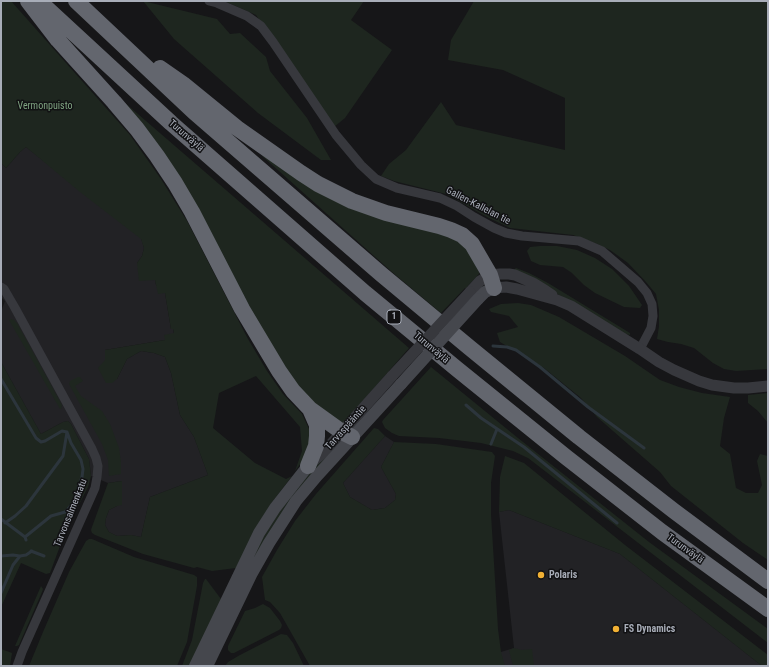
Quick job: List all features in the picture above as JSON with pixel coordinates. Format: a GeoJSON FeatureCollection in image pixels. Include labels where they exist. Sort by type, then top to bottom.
{"type":"FeatureCollection","features":[{"type":"Feature","properties":{"kind":"highway"},"geometry":{"type":"LineString","coordinates":[[28,1],[58,40],[137,129],[157,156],[192,212],[242,309],[282,376],[310,409],[347,435]]}},
{"type":"Feature","properties":{"kind":"highway","name":"Turunväylä"},"geometry":{"type":"LineString","coordinates":[[39,1],[171,123],[365,293],[590,476],[662,532],[768,610]]}},
{"type":"Feature","properties":{"kind":"highway","name":"1"},"geometry":{"type":"LineString","coordinates":[[76,1],[200,117],[470,348],[579,437],[674,511],[768,581]]}},
{"type":"Feature","properties":{"kind":"highway"},"geometry":{"type":"LineString","coordinates":[[116,39],[183,84],[237,128],[318,184],[352,201],[386,213],[439,226],[462,235],[472,244],[492,282]]}},
{"type":"Feature","properties":{"kind":"highway"},"geometry":{"type":"LineString","coordinates":[[308,466],[316,446],[317,436],[317,425],[310,409]]}},
{"type":"Feature","properties":{"kind":"main road","name":"Tarvaspääntie"},"geometry":{"type":"LineString","coordinates":[[247,570],[269,543],[296,501],[317,476],[347,435],[474,295],[485,292],[492,282]]}},
{"type":"Feature","properties":{"kind":"main road","name":"Tarvaspääntie"},"geometry":{"type":"LineString","coordinates":[[207,666],[231,604],[247,570],[259,534],[275,508],[308,466]]}},
{"type":"Feature","properties":{"kind":"main road","name":"Tarvaspääntie"},"geometry":{"type":"LineString","coordinates":[[196,666],[231,604]]}},
{"type":"Feature","properties":{"kind":"street","name":"Gallen-Kallelan tie"},"geometry":{"type":"LineString","coordinates":[[209,1],[247,16],[261,26],[336,135],[361,165],[376,179],[397,188],[440,198],[457,206],[494,228],[506,233],[522,236],[579,241],[602,251],[638,282],[647,293],[652,304],[653,316],[651,328],[640,350]]}},
{"type":"Feature","properties":{"kind":"street"},"geometry":{"type":"LineString","coordinates":[[492,282],[557,300],[571,306],[659,362],[699,381],[734,388],[768,386]]}},
{"type":"Feature","properties":{"kind":"street","name":"Tarvonsalmenkatu"},"geometry":{"type":"LineString","coordinates":[[1,287],[4,289],[92,449],[98,466],[94,488],[17,666]]}},
{"type":"Feature","properties":{"kind":"street","name":"Tarvaspääntie"},"geometry":{"type":"LineString","coordinates":[[308,466],[347,435]]}},
{"type":"Feature","properties":{"kind":"shaded area"},"geometry":{"type":"Polygon","coordinates":[[[26,147],[141,238],[144,248],[142,256],[137,263],[155,280],[156,285],[165,293],[171,329],[173,329],[174,334],[165,340],[105,350],[117,379],[127,359],[141,351],[154,353],[165,357],[171,373],[180,415],[194,437],[208,475],[150,497],[141,537],[131,535],[117,536],[109,532],[105,525],[106,518],[109,510],[117,506],[122,481],[108,483],[91,476],[89,459],[68,421],[63,422],[41,434],[1,362],[1,310],[5,301],[1,297],[1,163],[6,168],[26,147]]]}},
{"type":"Feature","properties":{"kind":"shaded area"},"geometry":{"type":"Polygon","coordinates":[[[385,436],[394,442],[381,467],[396,494],[395,500],[385,508],[372,510],[350,497],[343,483],[385,436]]]}},
{"type":"Feature","properties":{"kind":"shaded area"},"geometry":{"type":"Polygon","coordinates":[[[509,510],[620,554],[762,666],[455,666],[514,648],[499,512],[509,510]]]}},
{"type":"Feature","properties":{"kind":"green space","name":"Vermonpuisto"},"geometry":{"type":"Polygon","coordinates":[[[1,1],[11,1],[130,135],[161,179],[187,221],[248,339],[267,371],[283,394],[302,414],[309,429],[309,443],[304,459],[295,471],[302,451],[300,427],[256,376],[219,393],[213,428],[255,463],[286,479],[292,476],[260,521],[236,568],[212,571],[197,567],[194,568],[143,554],[92,533],[91,530],[108,483],[122,481],[122,505],[109,510],[106,518],[105,525],[109,532],[117,536],[131,535],[141,537],[150,497],[208,475],[194,437],[180,415],[171,373],[165,357],[154,353],[141,351],[127,359],[117,379],[112,383],[106,383],[98,368],[105,360],[105,350],[165,340],[164,335],[174,333],[173,329],[171,329],[165,293],[158,294],[155,280],[139,281],[137,263],[142,256],[144,248],[141,239],[80,192],[26,147],[6,168],[1,163],[1,1]]]}},
{"type":"Feature","properties":{"kind":"green space"},"geometry":{"type":"Polygon","coordinates":[[[143,1],[217,19],[230,34],[240,33],[266,57],[270,71],[307,118],[331,160],[321,160],[258,113],[174,39],[143,1]]]}},
{"type":"Feature","properties":{"kind":"green space"},"geometry":{"type":"Polygon","coordinates":[[[224,1],[364,1],[351,20],[392,50],[345,118],[334,127],[256,15],[224,1]]]}},
{"type":"Feature","properties":{"kind":"green space"},"geometry":{"type":"Polygon","coordinates":[[[474,1],[768,1],[768,369],[736,371],[724,369],[713,363],[694,348],[657,339],[659,310],[656,294],[628,263],[610,250],[573,235],[510,228],[446,194],[394,181],[381,176],[389,164],[406,150],[441,102],[456,125],[565,150],[565,98],[503,70],[448,60],[451,40],[474,1]]]}},
{"type":"Feature","properties":{"kind":"green space"},"geometry":{"type":"Polygon","coordinates":[[[124,102],[409,348],[340,427],[296,385],[124,102]]]}},
{"type":"Feature","properties":{"kind":"green space"},"geometry":{"type":"Polygon","coordinates":[[[261,155],[445,234],[466,247],[479,274],[441,313],[392,272],[261,155]]]}},
{"type":"Feature","properties":{"kind":"green space"},"geometry":{"type":"Polygon","coordinates":[[[557,246],[577,250],[595,258],[612,269],[629,286],[642,305],[640,308],[624,307],[595,293],[563,267],[540,265],[531,261],[527,251],[530,247],[557,246]]]}},
{"type":"Feature","properties":{"kind":"green space"},"geometry":{"type":"Polygon","coordinates":[[[516,268],[548,283],[630,333],[630,335],[624,334],[539,283],[513,271],[516,268]]]}},
{"type":"Feature","properties":{"kind":"green space"},"geometry":{"type":"Polygon","coordinates":[[[518,303],[531,305],[559,317],[625,356],[660,380],[702,393],[730,397],[724,418],[720,446],[730,454],[736,488],[746,493],[758,493],[762,485],[757,461],[760,454],[768,456],[768,560],[743,543],[671,486],[660,472],[597,417],[581,398],[544,368],[500,342],[497,333],[518,327],[509,316],[491,312],[489,309],[501,304],[518,303]]]}},
{"type":"Feature","properties":{"kind":"green space"},"geometry":{"type":"Polygon","coordinates":[[[11,319],[17,323],[62,405],[61,409],[9,320],[11,319]]]}},
{"type":"Feature","properties":{"kind":"green space"},"geometry":{"type":"Polygon","coordinates":[[[1,362],[41,434],[63,422],[68,421],[71,424],[89,459],[91,476],[88,487],[66,530],[50,573],[46,574],[21,563],[1,607],[1,362]]]}},
{"type":"Feature","properties":{"kind":"green space"},"geometry":{"type":"Polygon","coordinates":[[[431,367],[649,542],[768,629],[768,643],[528,458],[513,451],[481,443],[439,438],[399,436],[385,428],[382,422],[383,420],[431,367]]]}},
{"type":"Feature","properties":{"kind":"green space"},"geometry":{"type":"Polygon","coordinates":[[[80,377],[83,381],[75,386],[81,396],[102,411],[110,424],[119,448],[121,474],[109,476],[108,460],[102,444],[69,384],[70,381],[80,377]]]}},
{"type":"Feature","properties":{"kind":"green space"},"geometry":{"type":"Polygon","coordinates":[[[768,393],[768,423],[758,411],[748,403],[748,395],[768,393]]]}},
{"type":"Feature","properties":{"kind":"green space"},"geometry":{"type":"Polygon","coordinates":[[[374,428],[378,429],[385,436],[343,483],[350,497],[372,510],[385,508],[395,500],[396,494],[381,467],[394,442],[436,444],[492,452],[495,456],[491,483],[491,514],[498,629],[501,652],[505,666],[310,666],[280,613],[270,602],[265,600],[262,577],[295,521],[316,494],[374,428]]]}},
{"type":"Feature","properties":{"kind":"green space"},"geometry":{"type":"Polygon","coordinates":[[[336,445],[249,571],[257,547],[281,509],[309,474],[336,445]]]}},
{"type":"Feature","properties":{"kind":"green space"},"geometry":{"type":"Polygon","coordinates":[[[505,456],[524,463],[625,545],[768,655],[768,666],[762,666],[620,554],[509,510],[499,512],[500,477],[505,456]]]}},
{"type":"Feature","properties":{"kind":"green space"},"geometry":{"type":"Polygon","coordinates":[[[89,539],[134,557],[197,577],[197,586],[187,642],[177,666],[29,666],[69,572],[86,541],[89,539]]]}},
{"type":"Feature","properties":{"kind":"green space"},"geometry":{"type":"Polygon","coordinates":[[[205,579],[221,599],[191,666],[182,666],[192,640],[205,579]]]}},
{"type":"Feature","properties":{"kind":"green space"},"geometry":{"type":"Polygon","coordinates":[[[41,586],[43,589],[42,592],[19,645],[15,646],[41,586]]]}},
{"type":"Feature","properties":{"kind":"green space"},"geometry":{"type":"Polygon","coordinates":[[[263,604],[270,608],[280,621],[282,625],[281,628],[234,653],[231,653],[228,650],[228,646],[245,611],[263,604]]]}},
{"type":"Feature","properties":{"kind":"green space"},"geometry":{"type":"Polygon","coordinates":[[[281,634],[287,635],[293,643],[304,666],[225,666],[228,662],[240,655],[281,634]]]}},
{"type":"Feature","properties":{"kind":"green space"},"geometry":{"type":"Polygon","coordinates":[[[514,648],[522,650],[532,649],[534,666],[513,666],[509,650],[514,648]]]}},
{"type":"Feature","properties":{"kind":"green space"},"geometry":{"type":"Polygon","coordinates":[[[1,649],[12,653],[10,666],[1,666],[1,649]]]}},
{"type":"Feature","properties":{"kind":"waterway"},"geometry":{"type":"LineString","coordinates":[[493,346],[507,347],[516,350],[540,367],[588,407],[644,448]]}},
{"type":"Feature","properties":{"kind":"waterway"},"geometry":{"type":"LineString","coordinates":[[1,379],[36,438],[41,442],[62,431],[67,432],[71,443],[81,460],[83,469],[82,477],[73,503],[68,509],[65,512],[51,516],[25,537]]}},
{"type":"Feature","properties":{"kind":"waterway"},"geometry":{"type":"LineString","coordinates":[[466,405],[481,418],[524,447],[617,523]]}},
{"type":"Feature","properties":{"kind":"waterway"},"geometry":{"type":"LineString","coordinates":[[491,444],[497,429]]}},
{"type":"Feature","properties":{"kind":"waterway"},"geometry":{"type":"LineString","coordinates":[[5,523],[26,506],[63,456],[67,432]]}},
{"type":"Feature","properties":{"kind":"waterway"},"geometry":{"type":"LineString","coordinates":[[1,519],[25,537],[26,540]]}},
{"type":"Feature","properties":{"kind":"waterway"},"geometry":{"type":"LineString","coordinates":[[31,551],[44,556]]}},
{"type":"Feature","properties":{"kind":"waterway"},"geometry":{"type":"LineString","coordinates":[[1,556],[20,556],[26,555],[32,551]]}},
{"type":"Feature","properties":{"kind":"waterway"},"geometry":{"type":"LineString","coordinates":[[1,593],[13,565],[20,556]]}},
{"type":"Feature","properties":{"kind":"place","name":"Polaris"},"geometry":{"type":"Point","coordinates":[541,575]}},
{"type":"Feature","properties":{"kind":"place","name":"FS Dynamics"},"geometry":{"type":"Point","coordinates":[616,629]}}]}
